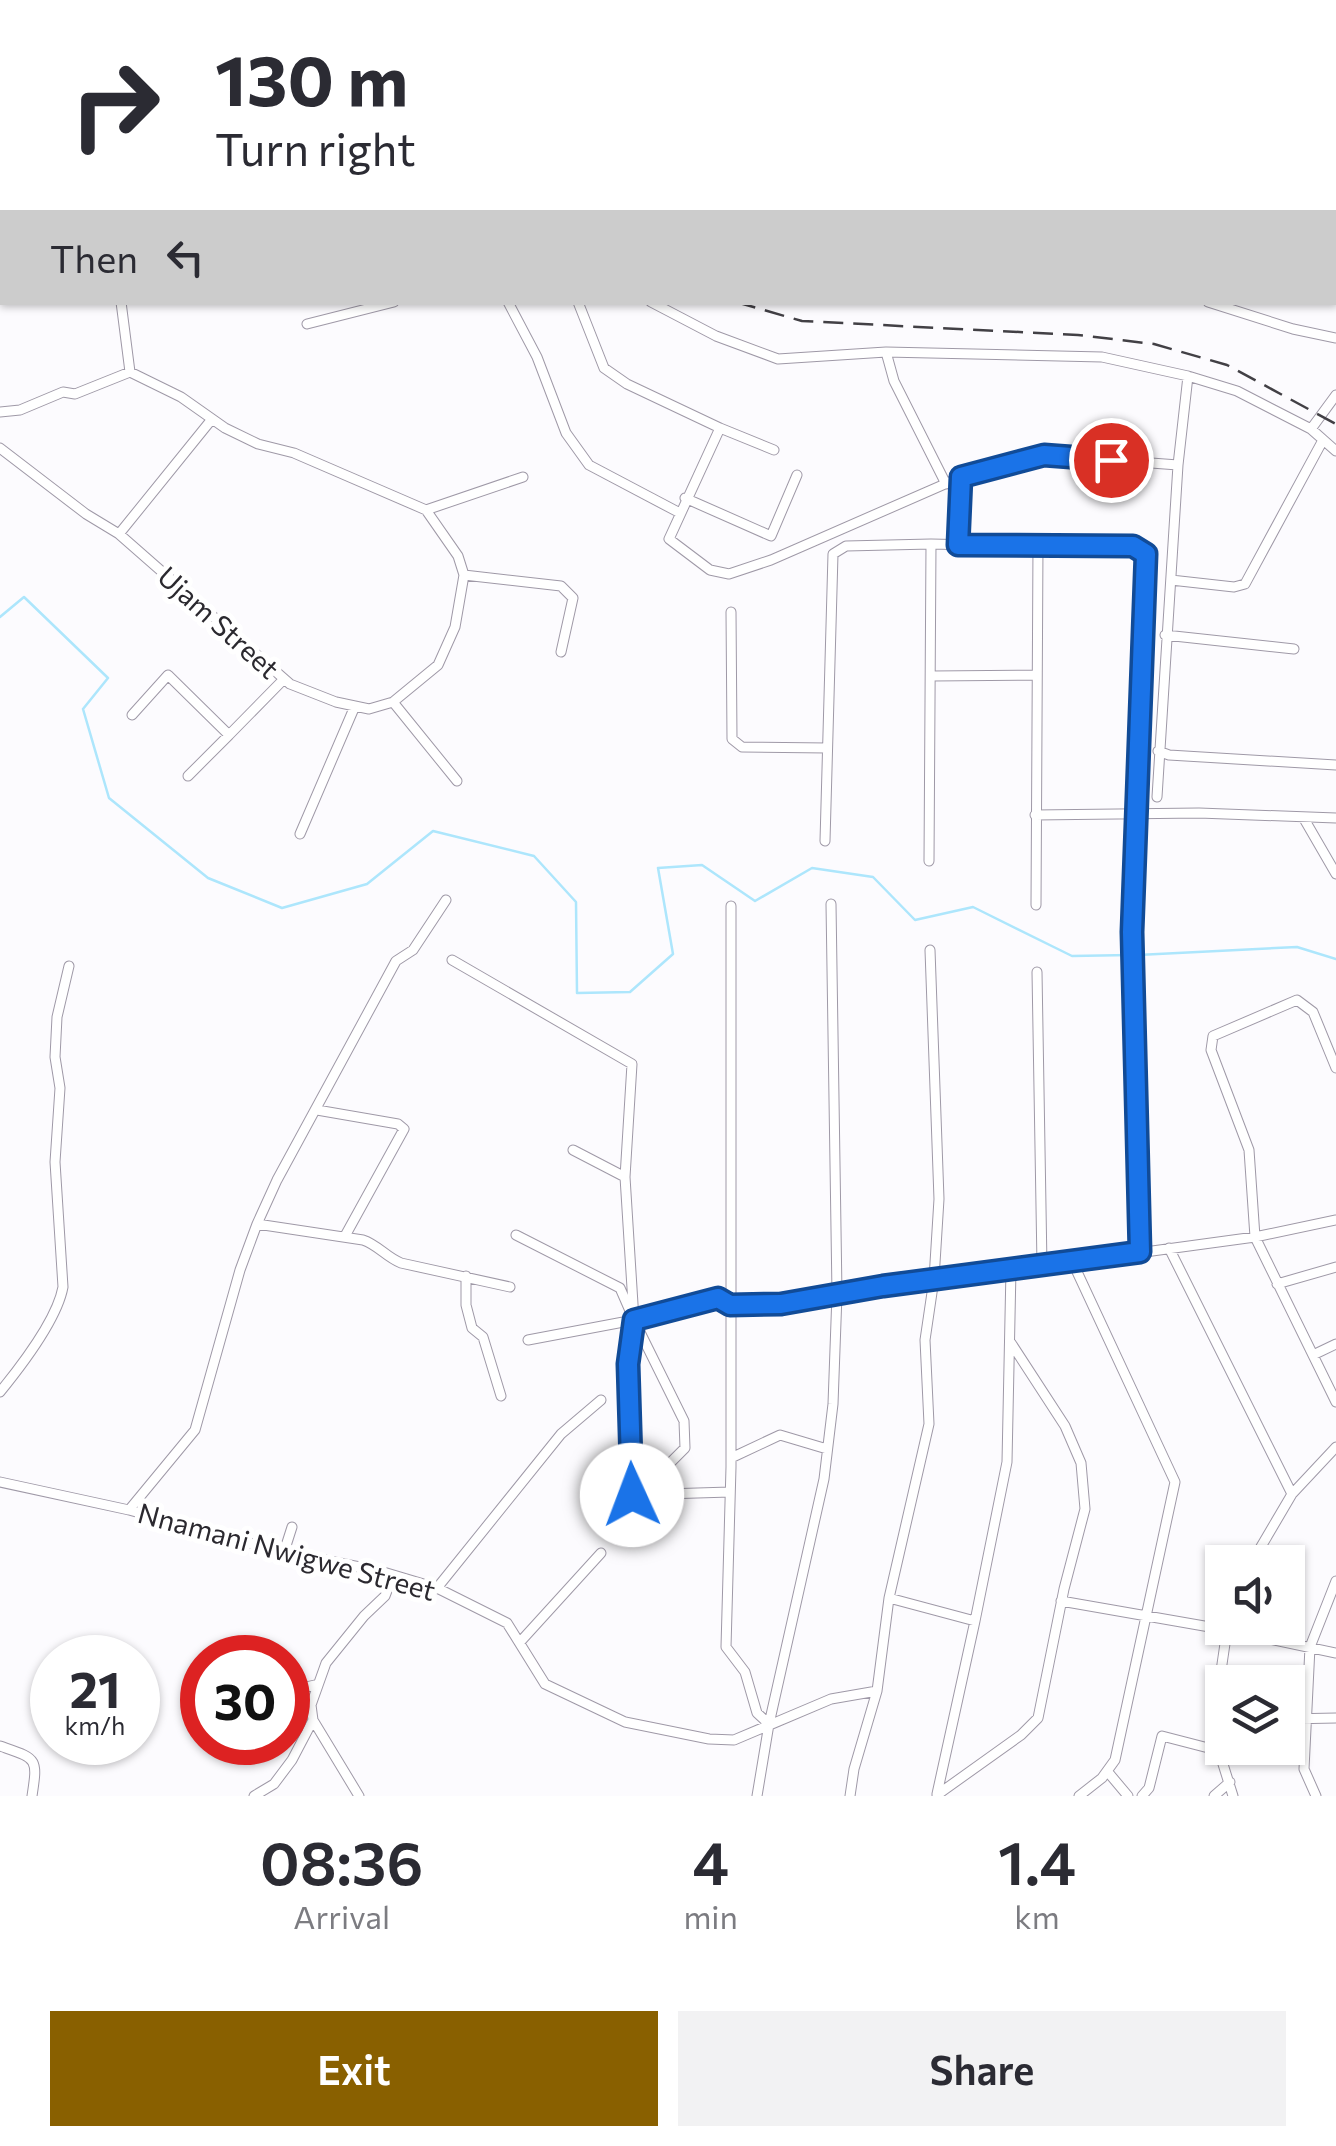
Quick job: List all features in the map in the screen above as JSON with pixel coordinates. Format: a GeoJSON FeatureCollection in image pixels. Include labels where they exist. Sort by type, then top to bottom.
{"type":"FeatureCollection","features":[{"type":"Feature","properties":{"kind":"street"},"geometry":{"type":"LineString","coordinates":[[121,305],[130,372]]}},
{"type":"Feature","properties":{"kind":"street"},"geometry":{"type":"LineString","coordinates":[[307,324],[382,305]]}},
{"type":"Feature","properties":{"kind":"street"},"geometry":{"type":"LineString","coordinates":[[510,305],[537,357],[566,433],[589,465],[680,513]]}},
{"type":"Feature","properties":{"kind":"street"},"geometry":{"type":"LineString","coordinates":[[579,305],[604,368],[627,384],[774,450]]}},
{"type":"Feature","properties":{"kind":"street"},"geometry":{"type":"LineString","coordinates":[[657,305],[716,336],[778,359],[886,352],[1102,357],[1188,376],[1237,392],[1311,430],[1336,450]]}},
{"type":"Feature","properties":{"kind":"street"},"geometry":{"type":"LineString","coordinates":[[1217,305],[1336,338]]}},
{"type":"Feature","properties":{"kind":"street"},"geometry":{"type":"LineString","coordinates":[[886,352],[894,381],[946,484]]}},
{"type":"Feature","properties":{"kind":"street"},"geometry":{"type":"LineString","coordinates":[[0,412],[20,410],[64,392],[75,394],[130,372],[258,444],[294,454],[426,510],[458,556],[464,575],[455,627],[438,665],[393,702],[457,781]]}},
{"type":"Feature","properties":{"kind":"street"},"geometry":{"type":"LineString","coordinates":[[1156,797],[1178,465],[1188,376]]}},
{"type":"Feature","properties":{"kind":"street"},"geometry":{"type":"LineString","coordinates":[[1311,430],[1335,401]]}},
{"type":"Feature","properties":{"kind":"street"},"geometry":{"type":"LineString","coordinates":[[119,534],[212,419]]}},
{"type":"Feature","properties":{"kind":"street"},"geometry":{"type":"LineString","coordinates":[[720,428],[670,539],[710,570],[729,574],[771,560],[961,477],[1044,455],[1178,465]]}},
{"type":"Feature","properties":{"kind":"street"},"geometry":{"type":"LineString","coordinates":[[1171,580],[1234,588],[1245,584],[1322,440]]}},
{"type":"Feature","properties":{"kind":"street","name":"Ujam Street"},"geometry":{"type":"LineString","coordinates":[[0,448],[86,514],[119,534],[284,679],[310,693],[355,706],[369,708],[393,702]]}},
{"type":"Feature","properties":{"kind":"street"},"geometry":{"type":"LineString","coordinates":[[771,560],[772,536],[798,475]]}},
{"type":"Feature","properties":{"kind":"street"},"geometry":{"type":"LineString","coordinates":[[426,510],[523,477]]}},
{"type":"Feature","properties":{"kind":"street"},"geometry":{"type":"LineString","coordinates":[[958,545],[961,477]]}},
{"type":"Feature","properties":{"kind":"street"},"geometry":{"type":"LineString","coordinates":[[686,498],[772,536]]}},
{"type":"Feature","properties":{"kind":"street"},"geometry":{"type":"LineString","coordinates":[[929,861],[931,544]]}},
{"type":"Feature","properties":{"kind":"street"},"geometry":{"type":"LineString","coordinates":[[825,840],[834,554],[846,546],[931,544],[1133,546],[1146,554],[1132,932],[1140,1252]]}},
{"type":"Feature","properties":{"kind":"street"},"geometry":{"type":"LineString","coordinates":[[1036,905],[1038,545]]}},
{"type":"Feature","properties":{"kind":"street"},"geometry":{"type":"LineString","coordinates":[[464,575],[561,586],[573,598],[561,652]]}},
{"type":"Feature","properties":{"kind":"street"},"geometry":{"type":"LineString","coordinates":[[732,612],[732,739],[742,747],[827,748]]}},
{"type":"Feature","properties":{"kind":"street"},"geometry":{"type":"LineString","coordinates":[[1166,635],[1294,649]]}},
{"type":"Feature","properties":{"kind":"street"},"geometry":{"type":"LineString","coordinates":[[132,715],[168,675],[230,734]]}},
{"type":"Feature","properties":{"kind":"street"},"geometry":{"type":"LineString","coordinates":[[932,676],[1035,675]]}},
{"type":"Feature","properties":{"kind":"street"},"geometry":{"type":"LineString","coordinates":[[188,776],[284,679]]}},
{"type":"Feature","properties":{"kind":"street"},"geometry":{"type":"LineString","coordinates":[[300,834],[355,706]]}},
{"type":"Feature","properties":{"kind":"street"},"geometry":{"type":"LineString","coordinates":[[1158,751],[1169,756],[1336,766]]}},
{"type":"Feature","properties":{"kind":"street"},"geometry":{"type":"LineString","coordinates":[[1035,815],[1138,812],[1336,818]]}},
{"type":"Feature","properties":{"kind":"street"},"geometry":{"type":"LineString","coordinates":[[1303,816],[1336,874]]}},
{"type":"Feature","properties":{"kind":"street"},"geometry":{"type":"LineString","coordinates":[[129,1510],[191,1437],[199,1421],[240,1270],[276,1180],[396,961],[413,950],[446,900]]}},
{"type":"Feature","properties":{"kind":"street"},"geometry":{"type":"LineString","coordinates":[[756,1796],[768,1724],[824,1479],[832,1404],[837,1294],[830,904]]}},
{"type":"Feature","properties":{"kind":"street"},"geometry":{"type":"LineString","coordinates":[[731,906],[731,1458],[726,1647],[745,1672],[757,1714],[768,1724]]}},
{"type":"Feature","properties":{"kind":"street"},"geometry":{"type":"LineString","coordinates":[[850,1796],[876,1691],[890,1598],[929,1424],[926,1340],[938,1199],[930,950]]}},
{"type":"Feature","properties":{"kind":"street"},"geometry":{"type":"LineString","coordinates":[[452,960],[632,1064],[625,1177],[634,1320],[628,1364],[632,1495],[730,1492]]}},
{"type":"Feature","properties":{"kind":"street"},"geometry":{"type":"LineString","coordinates":[[0,1392],[61,1301],[55,1162],[60,1088],[54,1058],[57,1018],[69,966]]}},
{"type":"Feature","properties":{"kind":"street"},"geometry":{"type":"LineString","coordinates":[[1037,972],[1042,1265]]}},
{"type":"Feature","properties":{"kind":"street"},"geometry":{"type":"LineString","coordinates":[[1336,1068],[1313,1012],[1297,1000],[1214,1036],[1211,1050],[1249,1150],[1255,1238],[1336,1402]]}},
{"type":"Feature","properties":{"kind":"street"},"geometry":{"type":"LineString","coordinates":[[317,1110],[398,1124],[404,1129],[345,1236]]}},
{"type":"Feature","properties":{"kind":"street"},"geometry":{"type":"LineString","coordinates":[[573,1150],[625,1177]]}},
{"type":"Feature","properties":{"kind":"street"},"geometry":{"type":"LineString","coordinates":[[528,1340],[634,1320],[718,1298],[730,1305],[781,1304],[934,1279],[1255,1238],[1336,1220]]}},
{"type":"Feature","properties":{"kind":"street"},"geometry":{"type":"LineString","coordinates":[[258,1224],[345,1236],[373,1243],[388,1258],[401,1263],[510,1287]]}},
{"type":"Feature","properties":{"kind":"street"},"geometry":{"type":"LineString","coordinates":[[516,1235],[620,1288],[684,1421],[685,1448],[665,1468]]}},
{"type":"Feature","properties":{"kind":"street"},"geometry":{"type":"LineString","coordinates":[[1169,1248],[1292,1494]]}},
{"type":"Feature","properties":{"kind":"street"},"geometry":{"type":"LineString","coordinates":[[1072,1261],[1176,1482],[1115,1760],[1079,1796]]}},
{"type":"Feature","properties":{"kind":"street"},"geometry":{"type":"LineString","coordinates":[[1278,1284],[1336,1267]]}},
{"type":"Feature","properties":{"kind":"street"},"geometry":{"type":"LineString","coordinates":[[938,1795],[1007,1462],[1010,1269]]}},
{"type":"Feature","properties":{"kind":"street"},"geometry":{"type":"LineString","coordinates":[[466,1276],[466,1305],[472,1328],[483,1338],[502,1396]]}},
{"type":"Feature","properties":{"kind":"street"},"geometry":{"type":"LineString","coordinates":[[938,1795],[1021,1735],[1038,1718],[1061,1601],[1086,1509],[1081,1463],[1065,1426],[1011,1342]]}},
{"type":"Feature","properties":{"kind":"street"},"geometry":{"type":"LineString","coordinates":[[1313,1355],[1336,1344]]}},
{"type":"Feature","properties":{"kind":"street"},"geometry":{"type":"LineString","coordinates":[[437,1588],[561,1434],[601,1400]]}},
{"type":"Feature","properties":{"kind":"street"},"geometry":{"type":"LineString","coordinates":[[731,1458],[780,1434],[827,1448]]}},
{"type":"Feature","properties":{"kind":"street"},"geometry":{"type":"LineString","coordinates":[[1262,1545],[1292,1494],[1336,1446]]}},
{"type":"Feature","properties":{"kind":"street","name":"Nnamani Nwigwe Street"},"geometry":{"type":"LineString","coordinates":[[0,1482],[129,1510],[437,1588],[496,1616],[515,1632],[545,1684],[625,1722],[709,1739],[734,1740],[831,1699],[876,1691]]}},
{"type":"Feature","properties":{"kind":"street"},"geometry":{"type":"LineString","coordinates":[[284,1552],[292,1527]]}},
{"type":"Feature","properties":{"kind":"street"},"geometry":{"type":"LineString","coordinates":[[520,1642],[601,1553]]}},
{"type":"Feature","properties":{"kind":"street"},"geometry":{"type":"LineString","coordinates":[[360,1796],[313,1720],[311,1705],[316,1685],[337,1647],[384,1596],[392,1575]]}},
{"type":"Feature","properties":{"kind":"street"},"geometry":{"type":"LineString","coordinates":[[1316,1796],[1304,1768],[1310,1647],[1336,1581]]}},
{"type":"Feature","properties":{"kind":"street"},"geometry":{"type":"LineString","coordinates":[[890,1598],[975,1622]]}},
{"type":"Feature","properties":{"kind":"street"},"geometry":{"type":"LineString","coordinates":[[1061,1601],[1205,1625]]}},
{"type":"Feature","properties":{"kind":"street"},"geometry":{"type":"LineString","coordinates":[[1301,1645],[1336,1653]]}},
{"type":"Feature","properties":{"kind":"street"},"geometry":{"type":"LineString","coordinates":[[310,1686],[316,1685]]}},
{"type":"Feature","properties":{"kind":"street"},"geometry":{"type":"LineString","coordinates":[[1306,1718],[1336,1718]]}},
{"type":"Feature","properties":{"kind":"street"},"geometry":{"type":"LineString","coordinates":[[254,1796],[280,1777],[313,1720]]}},
{"type":"Feature","properties":{"kind":"street"},"geometry":{"type":"LineString","coordinates":[[1142,1796],[1149,1788],[1162,1736],[1205,1747]]}},
{"type":"Feature","properties":{"kind":"street"},"geometry":{"type":"LineString","coordinates":[[0,1746],[34,1760],[37,1766],[32,1796]]}},
{"type":"Feature","properties":{"kind":"street"},"geometry":{"type":"LineString","coordinates":[[1225,1765],[1233,1796]]}},
{"type":"Feature","properties":{"kind":"street"},"geometry":{"type":"LineString","coordinates":[[1107,1771],[1128,1796]]}},
{"type":"Feature","properties":{"kind":"street"},"geometry":{"type":"LineString","coordinates":[[1214,1796],[1230,1782]]}},
{"type":"Feature","properties":{"kind":"waterway"},"geometry":{"type":"LineString","coordinates":[[0,617],[24,597],[108,678],[83,709],[109,798],[208,878],[282,908],[367,884],[433,831],[534,856],[576,902],[577,993],[630,992],[673,954],[658,868],[702,865],[755,901],[812,868],[873,877],[915,920],[973,907],[1072,956],[1130,955]]}},
{"type":"Feature","properties":{"kind":"waterway"},"geometry":{"type":"LineString","coordinates":[[1138,955],[1297,947],[1336,959]]}},
{"type":"Feature","properties":{"kind":"railway"},"geometry":{"type":"LineString","coordinates":[[746,305],[802,321],[1078,335],[1154,344],[1227,365],[1336,424]]}},
{"type":"Feature","properties":{"kind":"route"},"geometry":{"type":"LineString","coordinates":[[632,1495],[628,1364],[634,1320],[718,1298],[730,1305],[781,1304],[883,1286],[1140,1252],[1132,932],[1146,554],[1133,546],[958,545],[961,477],[1044,455],[1111,460]]}}]}
